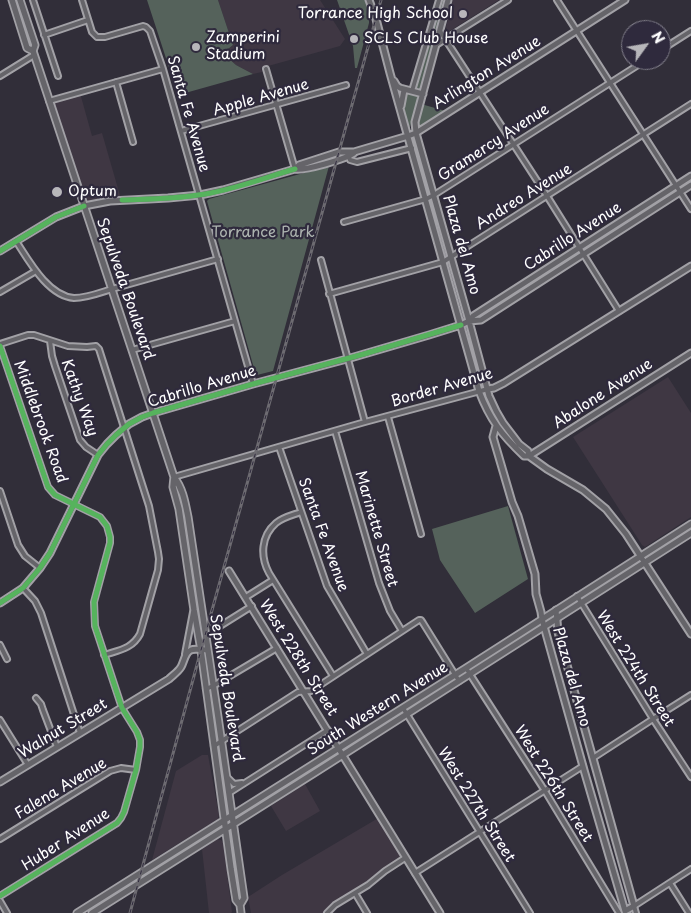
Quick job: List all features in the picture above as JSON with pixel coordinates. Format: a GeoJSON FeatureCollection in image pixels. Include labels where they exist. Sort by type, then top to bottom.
{"type":"FeatureCollection","features":[{"type":"Feature","properties":{"kind":"main road","name":"Sepulveda Boulevard"},"geometry":{"type":"LineString","coordinates":[[12,0],[27,48],[33,53],[174,477],[180,486],[184,498],[192,546],[204,650],[206,689],[225,830],[236,900],[240,905],[242,913]]}},
{"type":"Feature","properties":{"kind":"main road","name":"Sepulveda Boulevard"},"geometry":{"type":"LineString","coordinates":[[20,0],[35,45],[33,53]]}},
{"type":"Feature","properties":{"kind":"main road","name":"Sepulveda Boulevard"},"geometry":{"type":"LineString","coordinates":[[174,477],[173,487],[179,509],[194,610],[213,686],[222,741],[244,898],[240,905]]}},
{"type":"Feature","properties":{"kind":"main road","name":"South Western Avenue"},"geometry":{"type":"LineString","coordinates":[[92,913],[459,681],[468,671],[542,619],[691,524]]}},
{"type":"Feature","properties":{"kind":"main road","name":"South Western Avenue"},"geometry":{"type":"LineString","coordinates":[[77,913],[455,675],[468,671],[544,627],[691,533]]}},
{"type":"Feature","properties":{"kind":"main road"},"geometry":{"type":"LineString","coordinates":[[185,546],[192,546]]}},
{"type":"Feature","properties":{"kind":"main road"},"geometry":{"type":"LineString","coordinates":[[304,780],[304,775],[315,768],[319,761]]}},
{"type":"Feature","properties":{"kind":"street"},"geometry":{"type":"LineString","coordinates":[[33,0],[58,76]]}},
{"type":"Feature","properties":{"kind":"street","name":"Santa Fe Avenue"},"geometry":{"type":"LineString","coordinates":[[82,0],[92,32],[97,37],[100,38],[138,27],[146,27],[152,35],[200,195],[253,384]]}},
{"type":"Feature","properties":{"kind":"street","name":"Plaza del Amo"},"geometry":{"type":"LineString","coordinates":[[369,0],[376,19],[479,391],[496,426],[524,456],[529,456],[528,451],[519,444],[492,405],[416,133],[415,122],[448,0]]}},
{"type":"Feature","properties":{"kind":"street"},"geometry":{"type":"LineString","coordinates":[[412,92],[439,0]]}},
{"type":"Feature","properties":{"kind":"street"},"geometry":{"type":"LineString","coordinates":[[436,45],[508,0]]}},
{"type":"Feature","properties":{"kind":"street"},"geometry":{"type":"LineString","coordinates":[[557,0],[691,209]]}},
{"type":"Feature","properties":{"kind":"street","name":"Arlington Avenue"},"geometry":{"type":"LineString","coordinates":[[0,251],[56,217],[84,206],[110,201],[200,195],[223,190],[295,169],[299,165],[338,152],[352,154],[416,133],[625,0]]}},
{"type":"Feature","properties":{"kind":"street"},"geometry":{"type":"LineString","coordinates":[[44,35],[88,20]]}},
{"type":"Feature","properties":{"kind":"street"},"geometry":{"type":"LineString","coordinates":[[440,31],[619,311]]}},
{"type":"Feature","properties":{"kind":"street"},"geometry":{"type":"LineString","coordinates":[[671,44],[691,31]]}},
{"type":"Feature","properties":{"kind":"street"},"geometry":{"type":"LineString","coordinates":[[0,76],[33,53]]}},
{"type":"Feature","properties":{"kind":"street"},"geometry":{"type":"LineString","coordinates":[[49,101],[163,69]]}},
{"type":"Feature","properties":{"kind":"street"},"geometry":{"type":"LineString","coordinates":[[266,69],[295,169]]}},
{"type":"Feature","properties":{"kind":"street","name":"Gramercy Avenue"},"geometry":{"type":"LineString","coordinates":[[344,222],[426,199],[434,195],[630,70]]}},
{"type":"Feature","properties":{"kind":"street"},"geometry":{"type":"LineString","coordinates":[[390,74],[397,86],[404,90],[423,94]]}},
{"type":"Feature","properties":{"kind":"street"},"geometry":{"type":"LineString","coordinates":[[116,82],[133,142]]}},
{"type":"Feature","properties":{"kind":"street","name":"Apple Avenue"},"geometry":{"type":"LineString","coordinates":[[181,131],[346,85]]}},
{"type":"Feature","properties":{"kind":"street"},"geometry":{"type":"LineString","coordinates":[[400,109],[404,90]]}},
{"type":"Feature","properties":{"kind":"street","name":"Andreo Avenue"},"geometry":{"type":"LineString","coordinates":[[330,294],[443,262],[691,104]]}},
{"type":"Feature","properties":{"kind":"street","name":"Arlington Avenue"},"geometry":{"type":"LineString","coordinates":[[352,154],[350,160],[357,162],[412,148]]}},
{"type":"Feature","properties":{"kind":"street","name":"Cabrillo Avenue"},"geometry":{"type":"LineString","coordinates":[[469,321],[473,316],[691,176]]}},
{"type":"Feature","properties":{"kind":"street","name":"Cabrillo Avenue"},"geometry":{"type":"LineString","coordinates":[[0,603],[23,588],[40,568],[50,553],[98,455],[124,428],[153,413],[347,359],[469,321],[481,320],[691,185]]}},
{"type":"Feature","properties":{"kind":"street"},"geometry":{"type":"LineString","coordinates":[[16,241],[36,271],[53,289],[72,298],[86,297],[218,260]]}},
{"type":"Feature","properties":{"kind":"street"},"geometry":{"type":"LineString","coordinates":[[321,260],[365,422]]}},
{"type":"Feature","properties":{"kind":"street","name":"Border Avenue"},"geometry":{"type":"LineString","coordinates":[[174,477],[365,422],[494,388],[691,266]]}},
{"type":"Feature","properties":{"kind":"street"},"geometry":{"type":"LineString","coordinates":[[0,292],[36,271]]}},
{"type":"Feature","properties":{"kind":"street"},"geometry":{"type":"LineString","coordinates":[[132,350],[235,321]]}},
{"type":"Feature","properties":{"kind":"street"},"geometry":{"type":"LineString","coordinates":[[0,345],[28,335],[40,336],[68,346],[97,347],[150,506],[159,564],[137,640],[128,647],[104,655]]}},
{"type":"Feature","properties":{"kind":"street","name":"Kathy Way"},"geometry":{"type":"LineString","coordinates":[[50,341],[55,366],[80,440],[86,447],[98,455]]}},
{"type":"Feature","properties":{"kind":"street","name":"Middlebrook Road"},"geometry":{"type":"LineString","coordinates":[[0,345],[48,487],[55,495],[100,517],[109,531],[110,543],[95,595],[93,609],[95,626],[122,708]]}},
{"type":"Feature","properties":{"kind":"street","name":"Abalone Avenue"},"geometry":{"type":"LineString","coordinates":[[529,456],[691,353]]}},
{"type":"Feature","properties":{"kind":"street"},"geometry":{"type":"LineString","coordinates":[[388,417],[421,534]]}},
{"type":"Feature","properties":{"kind":"street","name":"Plaza del Amo"},"geometry":{"type":"LineString","coordinates":[[496,426],[492,437],[535,574],[536,594],[544,627],[623,913]]}},
{"type":"Feature","properties":{"kind":"street","name":"Marinette Street"},"geometry":{"type":"LineString","coordinates":[[336,431],[384,598],[402,631]]}},
{"type":"Feature","properties":{"kind":"street"},"geometry":{"type":"LineString","coordinates":[[496,447],[500,439],[505,437]]}},
{"type":"Feature","properties":{"kind":"street","name":"Santa Fe Avenue"},"geometry":{"type":"LineString","coordinates":[[279,447],[327,586],[368,654]]}},
{"type":"Feature","properties":{"kind":"street"},"geometry":{"type":"LineString","coordinates":[[529,456],[584,490],[606,509],[620,526],[691,634]]}},
{"type":"Feature","properties":{"kind":"street"},"geometry":{"type":"LineString","coordinates":[[0,492],[18,545],[25,556],[40,568]]}},
{"type":"Feature","properties":{"kind":"street"},"geometry":{"type":"LineString","coordinates":[[302,512],[276,523],[267,534],[263,546],[264,561],[273,580],[333,676]]}},
{"type":"Feature","properties":{"kind":"street","name":"West 228th Street"},"geometry":{"type":"LineString","coordinates":[[229,571],[440,913]]}},
{"type":"Feature","properties":{"kind":"street"},"geometry":{"type":"LineString","coordinates":[[246,598],[273,580]]}},
{"type":"Feature","properties":{"kind":"street"},"geometry":{"type":"LineString","coordinates":[[23,588],[35,601],[41,613],[80,733]]}},
{"type":"Feature","properties":{"kind":"street","name":"West 224th Street"},"geometry":{"type":"LineString","coordinates":[[577,596],[652,719],[691,777]]}},
{"type":"Feature","properties":{"kind":"street"},"geometry":{"type":"LineString","coordinates":[[214,627],[220,626],[252,606]]}},
{"type":"Feature","properties":{"kind":"street","name":"Walnut Street"},"geometry":{"type":"LineString","coordinates":[[0,782],[175,674],[184,659],[194,610]]}},
{"type":"Feature","properties":{"kind":"street","name":"Plaza del Amo"},"geometry":{"type":"LineString","coordinates":[[556,610],[558,632],[636,913]]}},
{"type":"Feature","properties":{"kind":"street"},"geometry":{"type":"LineString","coordinates":[[214,746],[298,692],[311,691],[419,620],[423,623],[459,681]]}},
{"type":"Feature","properties":{"kind":"street"},"geometry":{"type":"LineString","coordinates":[[0,645],[7,659]]}},
{"type":"Feature","properties":{"kind":"street"},"geometry":{"type":"LineString","coordinates":[[206,689],[277,648]]}},
{"type":"Feature","properties":{"kind":"street","name":"Walnut Street"},"geometry":{"type":"LineString","coordinates":[[184,659],[190,650],[204,650]]}},
{"type":"Feature","properties":{"kind":"street","name":"West 226th Street"},"geometry":{"type":"LineString","coordinates":[[468,671],[623,913]]}},
{"type":"Feature","properties":{"kind":"street"},"geometry":{"type":"LineString","coordinates":[[593,758],[691,695]]}},
{"type":"Feature","properties":{"kind":"street"},"geometry":{"type":"LineString","coordinates":[[36,698],[41,704],[57,747]]}},
{"type":"Feature","properties":{"kind":"street","name":"Huber Avenue"},"geometry":{"type":"LineString","coordinates":[[0,896],[117,823],[121,818],[140,753],[140,740],[137,732],[122,708]]}},
{"type":"Feature","properties":{"kind":"street","name":"West 227th Street"},"geometry":{"type":"LineString","coordinates":[[403,708],[530,913]]}},
{"type":"Feature","properties":{"kind":"street"},"geometry":{"type":"LineString","coordinates":[[0,720],[28,765]]}},
{"type":"Feature","properties":{"kind":"street"},"geometry":{"type":"LineString","coordinates":[[228,793],[328,730]]}},
{"type":"Feature","properties":{"kind":"street"},"geometry":{"type":"LineString","coordinates":[[415,873],[583,766]]}},
{"type":"Feature","properties":{"kind":"street","name":"Falena Avenue"},"geometry":{"type":"LineString","coordinates":[[0,839],[110,771],[121,768],[136,770]]}},
{"type":"Feature","properties":{"kind":"street"},"geometry":{"type":"LineString","coordinates":[[227,777],[234,784],[244,783]]}},
{"type":"Feature","properties":{"kind":"street"},"geometry":{"type":"LineString","coordinates":[[327,913],[335,905],[368,885],[405,858]]}},
{"type":"Feature","properties":{"kind":"street"},"geometry":{"type":"LineString","coordinates":[[623,913],[691,869]]}},
{"type":"Feature","properties":{"kind":"street"},"geometry":{"type":"LineString","coordinates":[[670,883],[689,913]]}},
{"type":"Feature","properties":{"kind":"street"},"geometry":{"type":"LineString","coordinates":[[355,893],[367,913]]}},
{"type":"Feature","properties":{"kind":"street"},"geometry":{"type":"LineString","coordinates":[[0,901],[7,913]]}},
{"type":"Feature","properties":{"kind":"shaded area"},"geometry":{"type":"Polygon","coordinates":[[[218,0],[320,0],[345,39],[340,46],[261,68],[262,72],[253,74],[236,65],[228,58],[228,49],[233,45],[218,0]]]}},
{"type":"Feature","properties":{"kind":"shaded area","name":"Torrance High School"},"geometry":{"type":"Polygon","coordinates":[[[453,0],[499,0],[448,32],[446,27],[453,0]]]}},
{"type":"Feature","properties":{"kind":"shaded area"},"geometry":{"type":"Polygon","coordinates":[[[80,93],[92,136],[102,133],[121,199],[84,205],[51,101],[80,93]]]}},
{"type":"Feature","properties":{"kind":"shaded area"},"geometry":{"type":"Polygon","coordinates":[[[668,377],[691,413],[691,517],[645,547],[573,437],[668,377]]]}},
{"type":"Feature","properties":{"kind":"shaded area"},"geometry":{"type":"Polygon","coordinates":[[[202,755],[208,755],[219,815],[218,819],[152,860],[176,771],[202,755]]]}},
{"type":"Feature","properties":{"kind":"shaded area"},"geometry":{"type":"Polygon","coordinates":[[[305,784],[320,811],[286,831],[271,806],[305,784]]]}},
{"type":"Feature","properties":{"kind":"shaded area"},"geometry":{"type":"Polygon","coordinates":[[[380,817],[405,858],[326,913],[251,913],[248,897],[380,817]]]}},
{"type":"Feature","properties":{"kind":"shaded area"},"geometry":{"type":"Polygon","coordinates":[[[217,839],[223,842],[231,913],[209,913],[202,849],[217,839]]]}},
{"type":"Feature","properties":{"kind":"green space","name":"Zamperini Stadium"},"geometry":{"type":"Polygon","coordinates":[[[147,0],[218,0],[233,45],[228,49],[228,58],[236,65],[253,74],[178,95],[147,0]]]}},
{"type":"Feature","properties":{"kind":"green space"},"geometry":{"type":"Polygon","coordinates":[[[337,0],[365,0],[369,11],[369,23],[357,68],[355,68],[353,46],[337,0]]]}},
{"type":"Feature","properties":{"kind":"green space"},"geometry":{"type":"Polygon","coordinates":[[[442,0],[445,0],[421,88],[418,89],[416,87],[442,0]]]}},
{"type":"Feature","properties":{"kind":"green space"},"geometry":{"type":"Polygon","coordinates":[[[408,92],[419,96],[410,127],[408,126],[403,109],[408,92]]]}},
{"type":"Feature","properties":{"kind":"green space"},"geometry":{"type":"Polygon","coordinates":[[[421,104],[449,112],[416,132],[421,104]]]}},
{"type":"Feature","properties":{"kind":"green space","name":"Torrance Park"},"geometry":{"type":"Polygon","coordinates":[[[329,166],[273,371],[257,375],[207,201],[329,166]]]}},
{"type":"Feature","properties":{"kind":"green space"},"geometry":{"type":"Polygon","coordinates":[[[508,506],[528,579],[475,613],[440,560],[432,529],[508,506]]]}},
{"type":"Feature","properties":{"kind":"railway"},"geometry":{"type":"LineString","coordinates":[[130,913],[381,0]]}},
{"type":"Feature","properties":{"kind":"cycle path"},"geometry":{"type":"LineString","coordinates":[[122,200],[170,198],[210,193],[295,169]]}},
{"type":"Feature","properties":{"kind":"cycle path"},"geometry":{"type":"LineString","coordinates":[[0,251],[56,217],[84,206]]}},
{"type":"Feature","properties":{"kind":"cycle path"},"geometry":{"type":"LineString","coordinates":[[0,603],[23,588],[40,568],[50,553],[98,455],[129,424],[153,413],[461,325]]}},
{"type":"Feature","properties":{"kind":"cycle path"},"geometry":{"type":"LineString","coordinates":[[0,346],[48,487],[55,495],[100,517],[107,526],[110,543],[94,602],[95,626],[122,708],[140,740],[136,770],[124,812],[117,823],[0,896]]}},
{"type":"Feature","properties":{"kind":"place","name":"Torrance High School"},"geometry":{"type":"Point","coordinates":[463,14]}},
{"type":"Feature","properties":{"kind":"place","name":"SCLS Club House"},"geometry":{"type":"Point","coordinates":[354,39]}},
{"type":"Feature","properties":{"kind":"place","name":"Zamperini Stadium"},"geometry":{"type":"Point","coordinates":[196,47]}},
{"type":"Feature","properties":{"kind":"place","name":"Optum"},"geometry":{"type":"Point","coordinates":[57,192]}}]}
